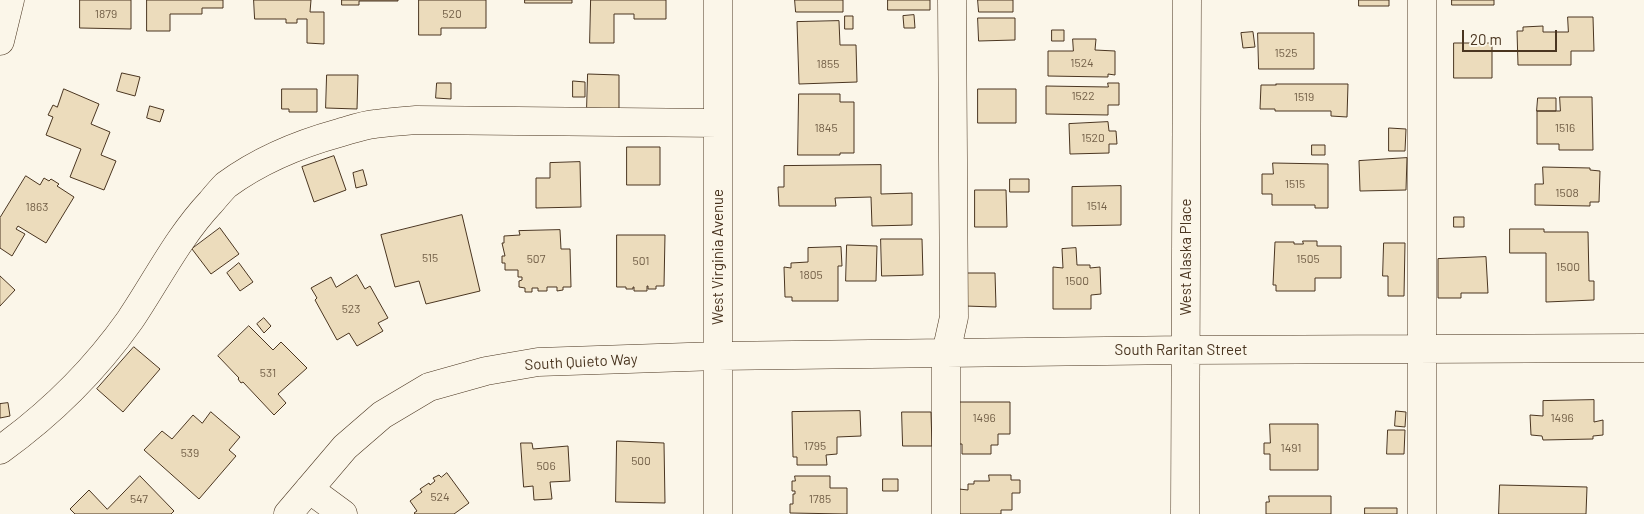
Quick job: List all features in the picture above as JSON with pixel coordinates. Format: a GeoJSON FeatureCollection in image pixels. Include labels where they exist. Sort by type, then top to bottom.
{"type":"FeatureCollection","features":[{"type":"Feature","properties":{"kind":"street"},"geometry":{"type":"LineString","coordinates":[[0,41],[10,0]]}},
{"type":"Feature","properties":{"kind":"street","name":"West Virginia Avenue"},"geometry":{"type":"LineString","coordinates":[[718,0],[718,514]]}},
{"type":"Feature","properties":{"kind":"street"},"geometry":{"type":"LineString","coordinates":[[946,514],[946,352],[954,317],[952,0]]}},
{"type":"Feature","properties":{"kind":"street","name":"West Alaska Place"},"geometry":{"type":"LineString","coordinates":[[1185,514],[1188,0]]}},
{"type":"Feature","properties":{"kind":"street"},"geometry":{"type":"LineString","coordinates":[[1422,0],[1422,514]]}},
{"type":"Feature","properties":{"kind":"street"},"geometry":{"type":"LineString","coordinates":[[0,450],[30,428],[99,361],[130,319],[166,260],[197,217],[225,186],[264,161],[313,140],[373,124],[416,120],[718,123]]}},
{"type":"Feature","properties":{"kind":"street","name":"South Raritan Street"},"geometry":{"type":"LineString","coordinates":[[718,356],[946,352],[1644,348]]}},
{"type":"Feature","properties":{"kind":"street","name":"South Quieto Way"},"geometry":{"type":"LineString","coordinates":[[288,514],[345,448],[382,415],[429,387],[486,371],[538,362],[718,356]]}},
{"type":"Feature","properties":{"kind":"street"},"geometry":{"type":"LineString","coordinates":[[310,489],[343,514]]}},
{"type":"Feature","properties":{"kind":"building"},"geometry":{"type":"Polygon","coordinates":[[[80,0],[131,0],[131,29],[80,28],[80,0]]]}},
{"type":"Feature","properties":{"kind":"building"},"geometry":{"type":"Polygon","coordinates":[[[147,0],[223,0],[223,8],[202,8],[202,14],[170,14],[170,31],[147,31],[147,0]]]}},
{"type":"Feature","properties":{"kind":"building"},"geometry":{"type":"Polygon","coordinates":[[[254,0],[311,0],[310,12],[324,12],[324,44],[307,43],[307,19],[297,19],[297,23],[286,23],[286,19],[255,19],[254,0]]]}},
{"type":"Feature","properties":{"kind":"building"},"geometry":{"type":"Polygon","coordinates":[[[342,0],[398,1],[359,1],[359,5],[342,5],[342,0]]]}},
{"type":"Feature","properties":{"kind":"building"},"geometry":{"type":"Polygon","coordinates":[[[419,0],[486,0],[486,28],[441,28],[441,35],[419,35],[419,0]]]}},
{"type":"Feature","properties":{"kind":"building"},"geometry":{"type":"Polygon","coordinates":[[[525,0],[572,0],[572,3],[525,3],[525,0]]]}},
{"type":"Feature","properties":{"kind":"building"},"geometry":{"type":"Polygon","coordinates":[[[591,0],[666,0],[666,19],[634,19],[634,14],[614,14],[614,43],[590,43],[591,0]]]}},
{"type":"Feature","properties":{"kind":"building"},"geometry":{"type":"Polygon","coordinates":[[[795,0],[843,0],[843,12],[796,12],[795,0]]]}},
{"type":"Feature","properties":{"kind":"building"},"geometry":{"type":"Polygon","coordinates":[[[888,0],[930,0],[930,10],[888,10],[888,0]]]}},
{"type":"Feature","properties":{"kind":"building"},"geometry":{"type":"Polygon","coordinates":[[[978,0],[1013,0],[1013,12],[979,12],[978,0]]]}},
{"type":"Feature","properties":{"kind":"building"},"geometry":{"type":"Polygon","coordinates":[[[1359,0],[1389,0],[1389,6],[1359,6],[1359,0]]]}},
{"type":"Feature","properties":{"kind":"building"},"geometry":{"type":"Polygon","coordinates":[[[1452,0],[1494,0],[1494,5],[1452,5],[1452,0]]]}},
{"type":"Feature","properties":{"kind":"building"},"geometry":{"type":"Polygon","coordinates":[[[914,15],[915,28],[904,28],[903,16],[914,15]]]}},
{"type":"Feature","properties":{"kind":"building"},"geometry":{"type":"Polygon","coordinates":[[[845,16],[853,16],[853,29],[845,29],[845,16]]]}},
{"type":"Feature","properties":{"kind":"building"},"geometry":{"type":"Polygon","coordinates":[[[1568,17],[1593,17],[1594,51],[1571,51],[1571,65],[1518,65],[1517,31],[1523,31],[1523,27],[1543,26],[1543,32],[1568,32],[1568,17]]]}},
{"type":"Feature","properties":{"kind":"building"},"geometry":{"type":"Polygon","coordinates":[[[978,18],[1015,18],[1015,40],[979,41],[978,18]]]}},
{"type":"Feature","properties":{"kind":"building"},"geometry":{"type":"Polygon","coordinates":[[[839,21],[840,45],[856,45],[857,82],[799,84],[797,22],[839,21]]]}},
{"type":"Feature","properties":{"kind":"building"},"geometry":{"type":"Polygon","coordinates":[[[1052,30],[1064,30],[1064,41],[1052,41],[1052,30]]]}},
{"type":"Feature","properties":{"kind":"building"},"geometry":{"type":"Polygon","coordinates":[[[1253,32],[1255,47],[1243,48],[1241,33],[1253,32]]]}},
{"type":"Feature","properties":{"kind":"building"},"geometry":{"type":"Polygon","coordinates":[[[1258,33],[1314,33],[1314,69],[1259,69],[1258,33]]]}},
{"type":"Feature","properties":{"kind":"building"},"geometry":{"type":"Polygon","coordinates":[[[1073,39],[1096,39],[1095,50],[1115,51],[1115,75],[1108,74],[1108,77],[1048,76],[1048,51],[1073,51],[1073,39]]]}},
{"type":"Feature","properties":{"kind":"building"},"geometry":{"type":"Polygon","coordinates":[[[1454,43],[1492,43],[1492,78],[1454,78],[1454,43]]]}},
{"type":"Feature","properties":{"kind":"building"},"geometry":{"type":"Polygon","coordinates":[[[122,73],[140,77],[135,96],[117,91],[122,73]]]}},
{"type":"Feature","properties":{"kind":"building"},"geometry":{"type":"Polygon","coordinates":[[[588,74],[619,75],[619,109],[587,108],[588,74]]]}},
{"type":"Feature","properties":{"kind":"building"},"geometry":{"type":"Polygon","coordinates":[[[327,75],[358,75],[357,109],[326,108],[327,75]]]}},
{"type":"Feature","properties":{"kind":"building"},"geometry":{"type":"Polygon","coordinates":[[[573,81],[585,82],[585,97],[573,97],[573,81]]]}},
{"type":"Feature","properties":{"kind":"building"},"geometry":{"type":"Polygon","coordinates":[[[437,83],[451,83],[451,99],[436,98],[437,83]]]}},
{"type":"Feature","properties":{"kind":"building"},"geometry":{"type":"Polygon","coordinates":[[[1108,83],[1119,83],[1119,105],[1108,105],[1108,115],[1046,114],[1046,86],[1108,87],[1108,83]]]}},
{"type":"Feature","properties":{"kind":"building"},"geometry":{"type":"Polygon","coordinates":[[[1348,84],[1347,117],[1331,116],[1331,111],[1275,111],[1275,109],[1260,109],[1261,85],[1348,84]]]}},
{"type":"Feature","properties":{"kind":"building"},"geometry":{"type":"Polygon","coordinates":[[[64,89],[99,104],[91,124],[110,132],[101,155],[116,161],[104,190],[70,177],[81,149],[46,135],[53,117],[48,115],[53,105],[57,107],[64,89]]]}},
{"type":"Feature","properties":{"kind":"building"},"geometry":{"type":"Polygon","coordinates":[[[282,89],[317,89],[317,112],[289,112],[289,109],[282,109],[282,89]]]}},
{"type":"Feature","properties":{"kind":"building"},"geometry":{"type":"Polygon","coordinates":[[[978,89],[1016,89],[1016,123],[978,123],[978,89]]]}},
{"type":"Feature","properties":{"kind":"building"},"geometry":{"type":"Polygon","coordinates":[[[799,94],[840,94],[840,102],[854,102],[854,153],[798,155],[799,94]]]}},
{"type":"Feature","properties":{"kind":"building"},"geometry":{"type":"Polygon","coordinates":[[[1560,97],[1592,97],[1593,150],[1559,150],[1559,144],[1537,144],[1537,111],[1560,111],[1560,97]]]}},
{"type":"Feature","properties":{"kind":"building"},"geometry":{"type":"Polygon","coordinates":[[[1538,98],[1556,98],[1556,111],[1537,111],[1538,98]]]}},
{"type":"Feature","properties":{"kind":"building"},"geometry":{"type":"Polygon","coordinates":[[[150,106],[164,110],[160,122],[147,118],[150,106]]]}},
{"type":"Feature","properties":{"kind":"building"},"geometry":{"type":"Polygon","coordinates":[[[1108,122],[1109,131],[1116,131],[1117,144],[1109,144],[1109,153],[1070,154],[1069,124],[1108,122]]]}},
{"type":"Feature","properties":{"kind":"building"},"geometry":{"type":"Polygon","coordinates":[[[1389,128],[1406,129],[1405,151],[1389,151],[1389,128]]]}},
{"type":"Feature","properties":{"kind":"building"},"geometry":{"type":"Polygon","coordinates":[[[1312,145],[1325,145],[1325,155],[1312,155],[1312,145]]]}},
{"type":"Feature","properties":{"kind":"building"},"geometry":{"type":"Polygon","coordinates":[[[627,147],[660,147],[660,185],[627,185],[627,147]]]}},
{"type":"Feature","properties":{"kind":"building"},"geometry":{"type":"Polygon","coordinates":[[[334,156],[346,190],[314,202],[302,167],[334,156]]]}},
{"type":"Feature","properties":{"kind":"building"},"geometry":{"type":"Polygon","coordinates":[[[1407,158],[1406,190],[1360,191],[1359,161],[1407,158]]]}},
{"type":"Feature","properties":{"kind":"building"},"geometry":{"type":"Polygon","coordinates":[[[580,162],[581,207],[536,208],[536,178],[550,178],[550,163],[580,162]]]}},
{"type":"Feature","properties":{"kind":"building"},"geometry":{"type":"Polygon","coordinates":[[[1273,163],[1328,164],[1328,208],[1315,208],[1315,205],[1272,205],[1272,194],[1262,194],[1262,174],[1273,174],[1273,163]]]}},
{"type":"Feature","properties":{"kind":"building"},"geometry":{"type":"Polygon","coordinates":[[[881,165],[881,194],[912,193],[912,225],[872,226],[871,197],[835,198],[836,206],[779,206],[778,187],[784,187],[784,166],[881,165]]]}},
{"type":"Feature","properties":{"kind":"building"},"geometry":{"type":"Polygon","coordinates":[[[1543,167],[1590,168],[1590,170],[1600,171],[1599,202],[1590,202],[1590,206],[1535,205],[1535,184],[1543,184],[1543,167]]]}},
{"type":"Feature","properties":{"kind":"building"},"geometry":{"type":"Polygon","coordinates":[[[363,170],[367,185],[356,188],[353,173],[363,170]]]}},
{"type":"Feature","properties":{"kind":"building"},"geometry":{"type":"Polygon","coordinates":[[[26,176],[40,185],[44,178],[49,181],[51,179],[59,184],[57,186],[74,197],[46,243],[18,226],[16,229],[25,234],[12,256],[0,248],[0,218],[26,176]]]}},
{"type":"Feature","properties":{"kind":"building"},"geometry":{"type":"Polygon","coordinates":[[[1010,179],[1029,179],[1029,192],[1010,192],[1010,179]]]}},
{"type":"Feature","properties":{"kind":"building"},"geometry":{"type":"Polygon","coordinates":[[[1121,186],[1121,225],[1072,226],[1072,187],[1121,186]]]}},
{"type":"Feature","properties":{"kind":"building"},"geometry":{"type":"Polygon","coordinates":[[[975,190],[1006,190],[1007,227],[975,227],[975,190]]]}},
{"type":"Feature","properties":{"kind":"building"},"geometry":{"type":"Polygon","coordinates":[[[462,215],[480,291],[426,304],[419,281],[395,287],[381,235],[462,215]]]}},
{"type":"Feature","properties":{"kind":"building"},"geometry":{"type":"Polygon","coordinates":[[[1454,217],[1464,217],[1464,227],[1454,227],[1454,217]]]}},
{"type":"Feature","properties":{"kind":"building"},"geometry":{"type":"Polygon","coordinates":[[[220,228],[239,254],[211,274],[192,249],[220,228]]]}},
{"type":"Feature","properties":{"kind":"building"},"geometry":{"type":"Polygon","coordinates":[[[1510,229],[1544,229],[1544,232],[1588,232],[1589,281],[1594,281],[1594,300],[1546,302],[1546,253],[1510,253],[1510,229]]]}},
{"type":"Feature","properties":{"kind":"building"},"geometry":{"type":"Polygon","coordinates":[[[560,230],[561,249],[570,249],[571,287],[563,287],[563,290],[557,291],[557,287],[547,287],[547,291],[538,291],[538,288],[532,288],[532,292],[525,292],[525,288],[519,287],[519,281],[522,280],[522,277],[518,277],[518,270],[505,270],[505,263],[502,263],[502,256],[505,256],[502,243],[504,243],[504,236],[520,235],[519,231],[560,230]]]}},
{"type":"Feature","properties":{"kind":"building"},"geometry":{"type":"Polygon","coordinates":[[[617,235],[665,235],[664,286],[648,289],[647,286],[647,291],[634,291],[634,287],[633,289],[626,289],[626,287],[617,287],[617,235]]]}},
{"type":"Feature","properties":{"kind":"building"},"geometry":{"type":"Polygon","coordinates":[[[881,239],[922,239],[923,275],[882,276],[881,239]]]}},
{"type":"Feature","properties":{"kind":"building"},"geometry":{"type":"Polygon","coordinates":[[[1303,241],[1317,241],[1317,246],[1341,246],[1341,278],[1315,278],[1315,291],[1276,291],[1276,285],[1273,285],[1275,242],[1303,244],[1303,241]]]}},
{"type":"Feature","properties":{"kind":"building"},"geometry":{"type":"Polygon","coordinates":[[[1384,243],[1405,243],[1404,296],[1388,296],[1388,276],[1383,276],[1384,243]]]}},
{"type":"Feature","properties":{"kind":"building"},"geometry":{"type":"Polygon","coordinates":[[[847,245],[877,246],[876,281],[846,281],[847,245]]]}},
{"type":"Feature","properties":{"kind":"building"},"geometry":{"type":"Polygon","coordinates":[[[841,247],[842,266],[838,266],[838,301],[792,301],[792,297],[785,297],[784,267],[791,268],[791,263],[808,262],[808,248],[841,247]]]}},
{"type":"Feature","properties":{"kind":"building"},"geometry":{"type":"Polygon","coordinates":[[[1076,248],[1077,265],[1090,265],[1090,268],[1100,267],[1101,294],[1091,295],[1091,309],[1053,309],[1053,267],[1063,268],[1062,249],[1076,248]]]}},
{"type":"Feature","properties":{"kind":"building"},"geometry":{"type":"Polygon","coordinates":[[[1486,257],[1488,293],[1461,293],[1461,298],[1438,298],[1438,259],[1486,257]]]}},
{"type":"Feature","properties":{"kind":"building"},"geometry":{"type":"Polygon","coordinates":[[[239,263],[253,282],[240,291],[227,273],[239,263]]]}},
{"type":"Feature","properties":{"kind":"building"},"geometry":{"type":"Polygon","coordinates":[[[964,273],[995,273],[996,307],[965,306],[964,273]]]}},
{"type":"Feature","properties":{"kind":"building"},"geometry":{"type":"Polygon","coordinates":[[[357,275],[365,289],[370,286],[388,318],[378,323],[383,331],[357,346],[349,333],[337,340],[315,300],[317,298],[311,288],[331,277],[336,287],[357,275]]]}},
{"type":"Feature","properties":{"kind":"building"},"geometry":{"type":"Polygon","coordinates":[[[0,276],[15,290],[0,306],[0,276]]]}},
{"type":"Feature","properties":{"kind":"building"},"geometry":{"type":"Polygon","coordinates":[[[264,318],[271,326],[264,333],[257,324],[264,318]]]}},
{"type":"Feature","properties":{"kind":"building"},"geometry":{"type":"Polygon","coordinates":[[[249,326],[273,350],[281,342],[307,368],[278,394],[286,403],[274,415],[243,382],[241,383],[239,378],[218,356],[249,326]]]}},
{"type":"Feature","properties":{"kind":"building"},"geometry":{"type":"Polygon","coordinates":[[[134,347],[160,369],[123,412],[97,389],[134,347]]]}},
{"type":"Feature","properties":{"kind":"building"},"geometry":{"type":"Polygon","coordinates":[[[1594,400],[1594,422],[1603,420],[1603,435],[1593,436],[1593,439],[1543,440],[1542,436],[1531,435],[1530,415],[1543,416],[1543,401],[1594,400]]]}},
{"type":"Feature","properties":{"kind":"building"},"geometry":{"type":"Polygon","coordinates":[[[959,402],[1010,402],[1010,434],[998,434],[998,445],[991,445],[991,454],[962,454],[962,444],[959,444],[959,402]]]}},
{"type":"Feature","properties":{"kind":"building"},"geometry":{"type":"Polygon","coordinates":[[[8,403],[10,416],[0,418],[0,404],[8,403]]]}},
{"type":"Feature","properties":{"kind":"building"},"geometry":{"type":"Polygon","coordinates":[[[860,411],[861,436],[837,437],[837,454],[826,455],[827,465],[797,465],[797,457],[793,457],[792,412],[860,411]]]}},
{"type":"Feature","properties":{"kind":"building"},"geometry":{"type":"Polygon","coordinates":[[[1396,411],[1406,412],[1405,427],[1395,426],[1396,411]]]}},
{"type":"Feature","properties":{"kind":"building"},"geometry":{"type":"Polygon","coordinates":[[[211,412],[240,437],[229,450],[236,456],[199,499],[144,450],[162,431],[172,439],[193,415],[202,423],[211,412]]]}},
{"type":"Feature","properties":{"kind":"building"},"geometry":{"type":"Polygon","coordinates":[[[902,412],[931,412],[932,446],[903,446],[902,412]]]}},
{"type":"Feature","properties":{"kind":"building"},"geometry":{"type":"Polygon","coordinates":[[[1270,424],[1318,424],[1318,470],[1270,470],[1270,454],[1264,454],[1264,443],[1270,443],[1270,424]]]}},
{"type":"Feature","properties":{"kind":"building"},"geometry":{"type":"Polygon","coordinates":[[[1388,430],[1405,430],[1404,454],[1387,454],[1388,430]]]}},
{"type":"Feature","properties":{"kind":"building"},"geometry":{"type":"Polygon","coordinates":[[[617,441],[664,443],[665,503],[616,502],[617,441]]]}},
{"type":"Feature","properties":{"kind":"building"},"geometry":{"type":"Polygon","coordinates":[[[521,443],[532,443],[533,449],[568,446],[570,481],[550,482],[552,499],[534,500],[533,486],[524,487],[521,443]]]}},
{"type":"Feature","properties":{"kind":"building"},"geometry":{"type":"Polygon","coordinates":[[[447,473],[469,503],[454,514],[415,514],[417,511],[410,501],[422,492],[420,489],[435,481],[433,478],[439,475],[441,477],[447,473]]]}},
{"type":"Feature","properties":{"kind":"building"},"geometry":{"type":"Polygon","coordinates":[[[989,475],[1011,475],[1011,480],[1020,480],[1020,493],[1012,493],[1012,510],[1001,510],[1001,514],[959,514],[959,489],[968,490],[968,484],[974,484],[974,481],[989,481],[989,475]]]}},
{"type":"Feature","properties":{"kind":"building"},"geometry":{"type":"Polygon","coordinates":[[[140,476],[174,511],[171,514],[75,514],[70,509],[89,490],[107,509],[140,476]]]}},
{"type":"Feature","properties":{"kind":"building"},"geometry":{"type":"Polygon","coordinates":[[[795,476],[830,476],[830,488],[847,488],[847,514],[790,513],[790,504],[793,504],[793,494],[795,494],[795,491],[792,491],[792,481],[795,481],[795,476]]]}},
{"type":"Feature","properties":{"kind":"building"},"geometry":{"type":"Polygon","coordinates":[[[883,479],[898,479],[898,491],[883,491],[883,479]]]}},
{"type":"Feature","properties":{"kind":"building"},"geometry":{"type":"Polygon","coordinates":[[[1500,485],[1587,487],[1586,514],[1499,514],[1500,485]]]}},
{"type":"Feature","properties":{"kind":"building"},"geometry":{"type":"Polygon","coordinates":[[[1269,496],[1331,496],[1331,514],[1266,514],[1266,502],[1269,502],[1269,496]]]}},
{"type":"Feature","properties":{"kind":"building"},"geometry":{"type":"Polygon","coordinates":[[[1365,508],[1397,508],[1397,514],[1365,514],[1365,508]]]}}]}
